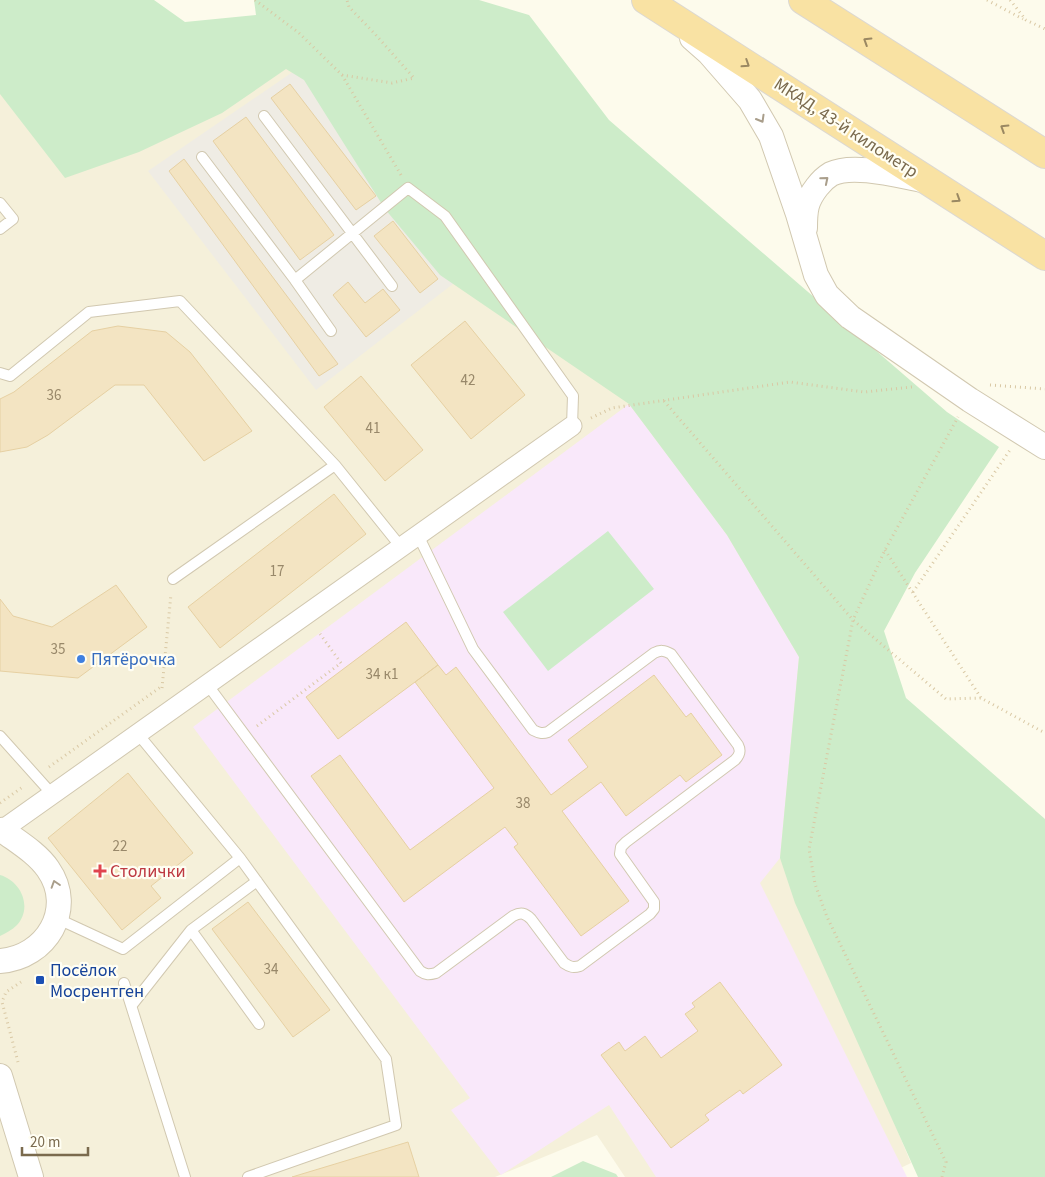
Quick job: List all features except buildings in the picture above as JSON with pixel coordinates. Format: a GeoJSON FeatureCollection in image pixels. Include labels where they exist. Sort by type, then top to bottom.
{"type":"FeatureCollection","features":[{"type":"Feature","properties":{"kind":"highway"},"geometry":{"type":"LineString","coordinates":[[803,0],[1045,154]]}},
{"type":"Feature","properties":{"kind":"highway","name":"МКАД, 43-й километр"},"geometry":{"type":"LineString","coordinates":[[652,4],[1045,256]]}},
{"type":"Feature","properties":{"kind":"street"},"geometry":{"type":"LineString","coordinates":[[652,4],[709,53],[750,100],[771,136],[798,214],[816,275],[827,295],[850,317],[970,400],[1045,447]]}},
{"type":"Feature","properties":{"kind":"street"},"geometry":{"type":"LineString","coordinates":[[805,239],[805,215],[809,198],[820,183],[831,174],[844,170],[874,171],[928,181]]}},
{"type":"Feature","properties":{"kind":"street"},"geometry":{"type":"LineString","coordinates":[[0,960],[24,956],[41,944],[56,918],[58,909],[57,889],[49,870],[35,855],[1,830],[572,426]]}},
{"type":"Feature","properties":{"kind":"street"},"geometry":{"type":"LineString","coordinates":[[10,1072],[31,1177]]}},
{"type":"Feature","properties":{"kind":"lane"},"geometry":{"type":"LineString","coordinates":[[264,116],[392,286]]}},
{"type":"Feature","properties":{"kind":"lane"},"geometry":{"type":"LineString","coordinates":[[202,157],[296,280],[331,331]]}},
{"type":"Feature","properties":{"kind":"lane"},"geometry":{"type":"LineString","coordinates":[[296,280],[408,188],[445,216],[573,396],[572,426]]}},
{"type":"Feature","properties":{"kind":"lane"},"geometry":{"type":"LineString","coordinates":[[0,202],[13,219],[0,229]]}},
{"type":"Feature","properties":{"kind":"lane"},"geometry":{"type":"LineString","coordinates":[[0,373],[10,376],[89,312],[180,300],[334,465],[401,547]]}},
{"type":"Feature","properties":{"kind":"lane"},"geometry":{"type":"LineString","coordinates":[[172,579],[334,465]]}},
{"type":"Feature","properties":{"kind":"lane"},"geometry":{"type":"LineString","coordinates":[[207,684],[420,971],[430,975],[436,973],[513,916],[520,913],[527,914],[564,962],[569,966],[580,966],[650,914],[654,909],[654,902],[620,854],[621,847],[735,760],[739,756],[738,744],[671,654],[659,650],[548,732],[537,733],[473,649],[418,535]]}},
{"type":"Feature","properties":{"kind":"lane"},"geometry":{"type":"LineString","coordinates":[[138,734],[240,858],[386,1059],[396,1125],[248,1177]]}},
{"type":"Feature","properties":{"kind":"lane"},"geometry":{"type":"LineString","coordinates":[[0,736],[52,794]]}},
{"type":"Feature","properties":{"kind":"lane"},"geometry":{"type":"LineString","coordinates":[[56,918],[123,949],[240,858]]}},
{"type":"Feature","properties":{"kind":"lane"},"geometry":{"type":"LineString","coordinates":[[132,1004],[191,930],[257,882]]}},
{"type":"Feature","properties":{"kind":"lane"},"geometry":{"type":"LineString","coordinates":[[191,930],[259,1024]]}},
{"type":"Feature","properties":{"kind":"lane"},"geometry":{"type":"LineString","coordinates":[[124,983],[185,1177]]}},
{"type":"Feature","properties":{"kind":"path"},"geometry":{"type":"LineString","coordinates":[[255,0],[299,33],[342,75],[408,188]]}},
{"type":"Feature","properties":{"kind":"path"},"geometry":{"type":"LineString","coordinates":[[342,75],[392,84],[414,78],[349,7],[347,0]]}},
{"type":"Feature","properties":{"kind":"path"},"geometry":{"type":"LineString","coordinates":[[987,0],[1045,29]]}},
{"type":"Feature","properties":{"kind":"path"},"geometry":{"type":"LineString","coordinates":[[1010,0],[1026,20]]}},
{"type":"Feature","properties":{"kind":"path"},"geometry":{"type":"LineString","coordinates":[[572,426],[612,408],[790,382],[864,392],[912,387]]}},
{"type":"Feature","properties":{"kind":"path"},"geometry":{"type":"LineString","coordinates":[[982,384],[1045,389]]}},
{"type":"Feature","properties":{"kind":"path"},"geometry":{"type":"LineString","coordinates":[[663,400],[853,620],[946,699],[981,698]]}},
{"type":"Feature","properties":{"kind":"path"},"geometry":{"type":"LineString","coordinates":[[942,1177],[946,1162],[827,917],[815,884],[809,849],[853,620],[885,550],[962,411]]}},
{"type":"Feature","properties":{"kind":"path"},"geometry":{"type":"LineString","coordinates":[[913,592],[1014,445]]}},
{"type":"Feature","properties":{"kind":"path"},"geometry":{"type":"LineString","coordinates":[[885,550],[981,698],[1045,733]]}},
{"type":"Feature","properties":{"kind":"path"},"geometry":{"type":"LineString","coordinates":[[159,718],[172,579]]}},
{"type":"Feature","properties":{"kind":"path"},"geometry":{"type":"LineString","coordinates":[[245,735],[341,663],[320,634]]}},
{"type":"Feature","properties":{"kind":"path"},"geometry":{"type":"LineString","coordinates":[[0,803],[162,686]]}},
{"type":"Feature","properties":{"kind":"path"},"geometry":{"type":"LineString","coordinates":[[10,1072],[2,1002],[6,992],[22,981]]}},
{"type":"Feature","properties":{"kind":"shaded area"},"geometry":{"type":"Polygon","coordinates":[[[0,0],[304,40],[855,630],[793,882],[911,1163],[882,1177],[625,1177],[597,1135],[495,1177],[0,1177],[0,0]]]}},
{"type":"Feature","properties":{"kind":"shaded area"},"geometry":{"type":"Polygon","coordinates":[[[300,67],[458,280],[316,390],[148,171],[300,67]]]}},
{"type":"Feature","properties":{"kind":"shaded area"},"geometry":{"type":"Polygon","coordinates":[[[629,404],[727,535],[799,657],[780,858],[760,883],[907,1177],[656,1177],[609,1105],[501,1175],[451,1110],[470,1098],[193,727],[629,404]]]}},
{"type":"Feature","properties":{"kind":"green space"},"geometry":{"type":"Polygon","coordinates":[[[0,0],[154,0],[185,22],[256,15],[254,0],[479,0],[529,15],[609,120],[947,412],[999,447],[915,573],[884,631],[906,698],[1045,819],[1045,1177],[918,1177],[795,903],[780,858],[799,657],[727,535],[629,404],[440,275],[385,209],[304,80],[286,69],[222,113],[139,152],[65,178],[0,94],[0,0]]]}},
{"type":"Feature","properties":{"kind":"green space"},"geometry":{"type":"Polygon","coordinates":[[[608,531],[654,589],[548,671],[503,612],[608,531]]]}},
{"type":"Feature","properties":{"kind":"green space"},"geometry":{"type":"Polygon","coordinates":[[[0,875],[14,883],[19,889],[24,903],[24,910],[22,918],[17,925],[0,936],[0,875]]]}},
{"type":"Feature","properties":{"kind":"green space"},"geometry":{"type":"Polygon","coordinates":[[[583,1161],[616,1174],[618,1177],[551,1177],[583,1161]]]}},
{"type":"Feature","properties":{"kind":"place","name":"Пятёрочка"},"geometry":{"type":"Point","coordinates":[81,659]}},
{"type":"Feature","properties":{"kind":"place","name":"Столички"},"geometry":{"type":"Point","coordinates":[100,871]}},
{"type":"Feature","properties":{"kind":"place","name":"Посёлок Мосрентген"},"geometry":{"type":"Point","coordinates":[40,980]}}]}
